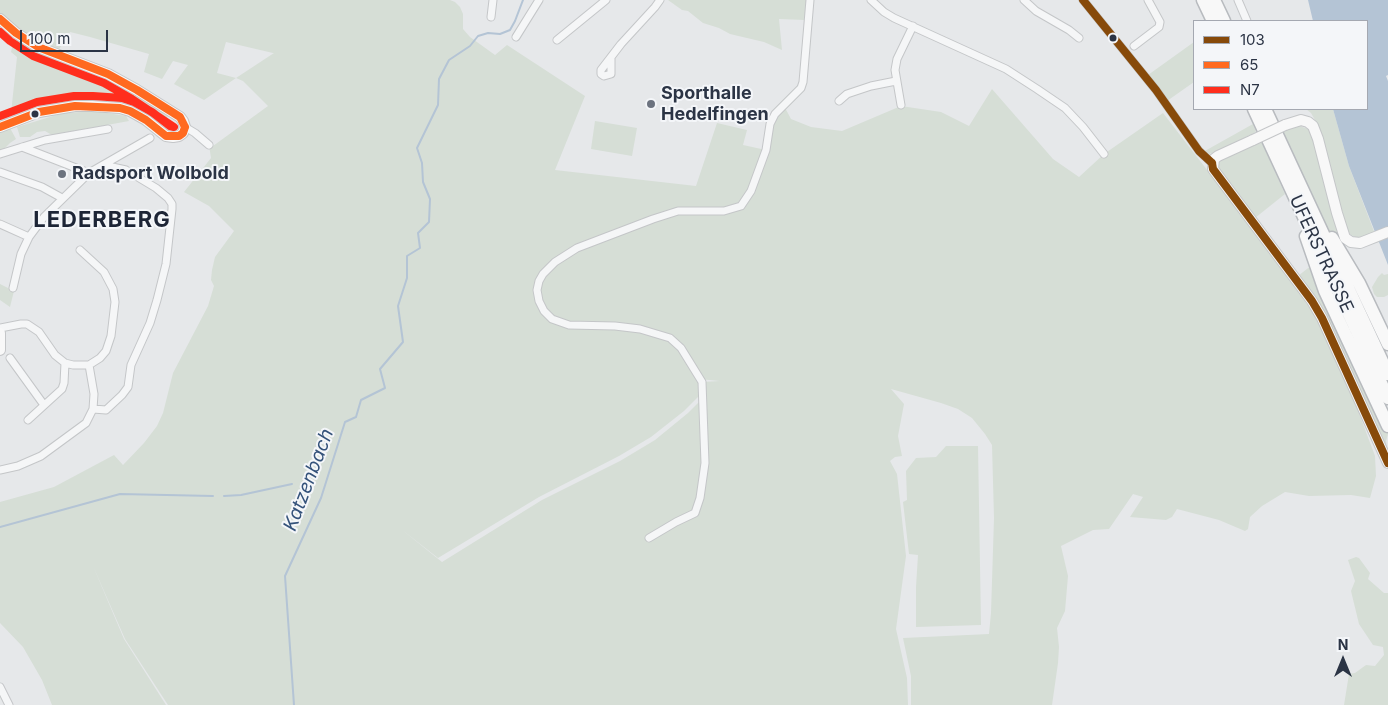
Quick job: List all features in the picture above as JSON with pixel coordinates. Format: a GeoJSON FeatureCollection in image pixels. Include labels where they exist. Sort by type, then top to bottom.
{"type":"FeatureCollection","features":[{"type":"Feature","properties":{"kind":"highway"},"geometry":{"type":"LineString","coordinates":[[1203,0],[1213,20]]}},
{"type":"Feature","properties":{"kind":"highway"},"geometry":{"type":"LineString","coordinates":[[1214,0],[1224,20]]}},
{"type":"Feature","properties":{"kind":"highway","name":"UFERSTRASSE"},"geometry":{"type":"LineString","coordinates":[[1254,110],[1388,398]]}},
{"type":"Feature","properties":{"kind":"highway","name":"UFERSTRASSE"},"geometry":{"type":"LineString","coordinates":[[1265,110],[1388,374]]}},
{"type":"Feature","properties":{"kind":"highway"},"geometry":{"type":"LineString","coordinates":[[1300,185],[1310,195],[1327,229],[1354,273],[1388,344]]}},
{"type":"Feature","properties":{"kind":"highway"},"geometry":{"type":"LineString","coordinates":[[1298,204],[1299,218],[1322,286],[1388,426]]}},
{"type":"Feature","properties":{"kind":"street"},"geometry":{"type":"LineString","coordinates":[[492,0],[492,17]]}},
{"type":"Feature","properties":{"kind":"street"},"geometry":{"type":"LineString","coordinates":[[516,37],[538,0]]}},
{"type":"Feature","properties":{"kind":"street"},"geometry":{"type":"LineString","coordinates":[[557,40],[606,0]]}},
{"type":"Feature","properties":{"kind":"street"},"geometry":{"type":"LineString","coordinates":[[611,57],[656,7],[660,0]]}},
{"type":"Feature","properties":{"kind":"street"},"geometry":{"type":"LineString","coordinates":[[649,538],[676,522],[695,514],[700,498],[704,463],[702,382],[681,348],[670,338],[615,326],[569,325],[552,319],[544,311],[539,301],[537,290],[539,281],[555,262],[577,248],[653,219],[678,211],[724,211],[741,206],[751,191],[766,150],[770,124],[775,114],[801,88],[810,0]]}},
{"type":"Feature","properties":{"kind":"street"},"geometry":{"type":"LineString","coordinates":[[871,0],[884,12],[1006,69],[1037,89],[1065,108],[1104,154]]}},
{"type":"Feature","properties":{"kind":"street"},"geometry":{"type":"LineString","coordinates":[[1024,0],[1036,11],[1079,38]]}},
{"type":"Feature","properties":{"kind":"street"},"geometry":{"type":"LineString","coordinates":[[1134,46],[1160,27],[1160,22],[1148,0]]}},
{"type":"Feature","properties":{"kind":"street"},"geometry":{"type":"LineString","coordinates":[[1238,0],[1247,20]]}},
{"type":"Feature","properties":{"kind":"street"},"geometry":{"type":"LineString","coordinates":[[1086,1],[1156,90],[1198,151],[1212,163],[1213,169],[1303,289],[1322,318],[1388,463]]}},
{"type":"Feature","properties":{"kind":"street"},"geometry":{"type":"LineString","coordinates":[[0,19],[16,33],[38,47],[108,74],[137,90],[180,117],[185,127],[210,145]]}},
{"type":"Feature","properties":{"kind":"street"},"geometry":{"type":"LineString","coordinates":[[901,105],[896,81],[896,59],[913,26]]}},
{"type":"Feature","properties":{"kind":"street"},"geometry":{"type":"LineString","coordinates":[[838,101],[847,94],[871,86],[896,81]]}},
{"type":"Feature","properties":{"kind":"street"},"geometry":{"type":"LineString","coordinates":[[0,127],[39,112],[66,107],[92,106],[120,108],[130,111],[146,120],[166,136],[179,136],[185,127]]}},
{"type":"Feature","properties":{"kind":"street"},"geometry":{"type":"LineString","coordinates":[[1212,163],[1218,156],[1285,124],[1305,120],[1313,126],[1318,139],[1344,236],[1349,241],[1355,243],[1370,240],[1388,232]]}},
{"type":"Feature","properties":{"kind":"street"},"geometry":{"type":"LineString","coordinates":[[0,154],[58,137],[108,129]]}},
{"type":"Feature","properties":{"kind":"street"},"geometry":{"type":"LineString","coordinates":[[13,288],[16,269],[29,237],[44,217],[89,173],[150,138]]}},
{"type":"Feature","properties":{"kind":"street"},"geometry":{"type":"LineString","coordinates":[[21,147],[89,173]]}},
{"type":"Feature","properties":{"kind":"street"},"geometry":{"type":"LineString","coordinates":[[93,409],[106,410],[128,387],[131,365],[150,324],[166,264],[172,209],[172,204],[168,198],[156,188],[126,170],[103,165]]}},
{"type":"Feature","properties":{"kind":"street"},"geometry":{"type":"LineString","coordinates":[[0,172],[42,186],[62,198]]}},
{"type":"Feature","properties":{"kind":"street"},"geometry":{"type":"LineString","coordinates":[[0,224],[29,237]]}},
{"type":"Feature","properties":{"kind":"street"},"geometry":{"type":"LineString","coordinates":[[0,328],[28,324],[38,332],[55,354],[65,363],[81,366],[89,365],[100,358],[106,351],[111,336],[114,302],[112,289],[104,272],[80,250]]}},
{"type":"Feature","properties":{"kind":"street"},"geometry":{"type":"LineString","coordinates":[[0,333],[0,350]]}},
{"type":"Feature","properties":{"kind":"street"},"geometry":{"type":"LineString","coordinates":[[10,358],[44,405]]}},
{"type":"Feature","properties":{"kind":"street"},"geometry":{"type":"LineString","coordinates":[[28,420],[62,389],[65,363]]}},
{"type":"Feature","properties":{"kind":"street"},"geometry":{"type":"LineString","coordinates":[[0,470],[18,466],[41,456],[86,424],[93,409],[94,394],[89,365]]}},
{"type":"Feature","properties":{"kind":"street"},"geometry":{"type":"LineString","coordinates":[[0,687],[9,705]]}},
{"type":"Feature","properties":{"kind":"shaded area"},"geometry":{"type":"Polygon","coordinates":[[[0,0],[450,0],[460,7],[463,14],[463,29],[470,37],[495,55],[507,45],[585,96],[555,170],[696,186],[717,123],[747,130],[743,145],[766,150],[770,124],[783,104],[791,119],[811,127],[842,131],[901,106],[941,112],[969,126],[992,89],[1053,159],[1079,177],[1104,154],[1163,113],[1276,259],[1315,316],[1344,373],[1375,456],[1376,476],[1370,498],[1351,495],[1309,496],[1285,492],[1262,506],[1250,517],[1248,529],[1245,531],[1219,520],[1177,509],[1172,517],[1166,520],[1130,517],[1143,497],[1133,494],[1109,529],[1093,530],[1061,546],[1068,576],[1065,611],[1057,628],[1058,663],[1052,705],[911,705],[911,676],[903,638],[989,634],[994,518],[992,445],[972,418],[958,409],[891,389],[904,404],[898,436],[902,456],[895,457],[890,461],[897,474],[906,556],[896,629],[907,678],[908,705],[168,705],[125,639],[93,566],[124,639],[166,705],[52,705],[42,680],[23,647],[0,623],[0,502],[54,487],[114,455],[123,465],[157,426],[163,413],[173,373],[208,306],[214,286],[211,280],[215,257],[234,231],[209,206],[184,192],[211,158],[209,145],[213,146],[268,106],[243,81],[236,78],[204,100],[174,84],[188,65],[173,61],[162,79],[144,72],[149,54],[90,37],[70,32],[58,51],[37,42],[17,29],[0,13],[0,0]],[[226,42],[217,73],[236,78],[274,53],[226,42]],[[699,379],[701,394],[684,411],[651,437],[619,456],[539,497],[438,558],[401,529],[442,562],[542,500],[620,461],[655,440],[703,398],[702,382],[720,381],[699,379]]]}},
{"type":"Feature","properties":{"kind":"shaded area"},"geometry":{"type":"Polygon","coordinates":[[[668,0],[807,0],[805,20],[779,19],[782,50],[764,42],[730,34],[703,23],[688,11],[682,10],[668,0]]]}},
{"type":"Feature","properties":{"kind":"shaded area"},"geometry":{"type":"Polygon","coordinates":[[[14,39],[55,60],[117,84],[168,116],[164,124],[132,105],[94,98],[53,102],[11,113],[17,57],[11,52],[14,39]]]}},
{"type":"Feature","properties":{"kind":"shaded area"},"geometry":{"type":"Polygon","coordinates":[[[1193,43],[1193,83],[1167,101],[1148,75],[1193,43]]]}},
{"type":"Feature","properties":{"kind":"shaded area"},"geometry":{"type":"Polygon","coordinates":[[[1307,110],[1333,110],[1349,166],[1375,234],[1366,238],[1358,238],[1351,235],[1346,229],[1320,129],[1307,110]]]}},
{"type":"Feature","properties":{"kind":"shaded area"},"geometry":{"type":"Polygon","coordinates":[[[101,112],[126,116],[129,121],[52,135],[45,131],[37,132],[30,137],[20,137],[17,127],[63,113],[101,112]]]}},
{"type":"Feature","properties":{"kind":"shaded area"},"geometry":{"type":"Polygon","coordinates":[[[595,121],[637,128],[632,156],[591,149],[595,121]]]}},
{"type":"Feature","properties":{"kind":"shaded area"},"geometry":{"type":"Polygon","coordinates":[[[1253,124],[1256,132],[1216,152],[1209,154],[1203,152],[1253,124]]]}},
{"type":"Feature","properties":{"kind":"shaded area"},"geometry":{"type":"Polygon","coordinates":[[[1297,125],[1311,130],[1339,237],[1334,239],[1321,216],[1283,131],[1297,125]]]}},
{"type":"Feature","properties":{"kind":"shaded area"},"geometry":{"type":"Polygon","coordinates":[[[10,128],[16,139],[0,151],[0,132],[10,128]]]}},
{"type":"Feature","properties":{"kind":"shaded area"},"geometry":{"type":"Polygon","coordinates":[[[1261,141],[1285,194],[1255,218],[1218,168],[1218,162],[1220,159],[1261,141]]]}},
{"type":"Feature","properties":{"kind":"shaded area"},"geometry":{"type":"Polygon","coordinates":[[[1312,265],[1388,434],[1386,441],[1388,455],[1298,276],[1312,265]]]}},
{"type":"Feature","properties":{"kind":"shaded area"},"geometry":{"type":"Polygon","coordinates":[[[1382,273],[1384,275],[1388,274],[1388,295],[1377,297],[1372,287],[1382,273]]]}},
{"type":"Feature","properties":{"kind":"shaded area"},"geometry":{"type":"Polygon","coordinates":[[[0,284],[14,291],[10,307],[0,300],[0,284]]]}},
{"type":"Feature","properties":{"kind":"shaded area"},"geometry":{"type":"Polygon","coordinates":[[[946,446],[978,446],[981,625],[916,627],[918,555],[909,554],[903,502],[907,500],[906,471],[916,458],[936,457],[946,446]]]}},
{"type":"Feature","properties":{"kind":"shaded area"},"geometry":{"type":"Polygon","coordinates":[[[1356,557],[1359,558],[1370,573],[1368,579],[1384,593],[1388,593],[1388,705],[1344,705],[1349,674],[1355,673],[1366,665],[1375,666],[1384,655],[1383,647],[1373,645],[1359,624],[1351,591],[1355,581],[1348,560],[1356,557]]]}},
{"type":"Feature","properties":{"kind":"water"},"geometry":{"type":"Polygon","coordinates":[[[1308,0],[1388,0],[1388,75],[1386,76],[1388,81],[1388,265],[1349,166],[1333,110],[1368,110],[1368,20],[1313,20],[1308,0]]]}},
{"type":"Feature","properties":{"kind":"waterway","name":"Katzenbach"},"geometry":{"type":"LineString","coordinates":[[294,705],[285,576],[321,498],[345,422],[356,417],[361,400],[385,388],[380,369],[403,342],[398,306],[407,278],[407,256],[420,248],[418,233],[429,222],[430,199],[423,182],[422,163],[417,148],[438,105],[439,79],[449,60],[470,46],[478,36],[488,33],[500,34],[510,30],[523,0]]}},
{"type":"Feature","properties":{"kind":"waterway"},"geometry":{"type":"LineString","coordinates":[[224,496],[241,495],[292,484]]}},
{"type":"Feature","properties":{"kind":"waterway"},"geometry":{"type":"LineString","coordinates":[[0,527],[120,494],[213,496]]}},
{"type":"Feature","properties":{"kind":"transit line","name":"103"},"geometry":{"type":"LineString","coordinates":[[1083,0],[1156,90],[1199,151],[1212,163]]}},
{"type":"Feature","properties":{"kind":"transit line","name":"65"},"geometry":{"type":"LineString","coordinates":[[0,19],[16,33],[38,47],[108,74],[137,90],[180,117],[185,127]]}},
{"type":"Feature","properties":{"kind":"transit line","name":"N7"},"geometry":{"type":"LineString","coordinates":[[0,32],[33,56],[104,83],[132,99],[174,127],[134,102],[122,98],[93,96],[74,96],[37,102],[0,116]]}},
{"type":"Feature","properties":{"kind":"transit line","name":"65"},"geometry":{"type":"LineString","coordinates":[[0,127],[39,112],[75,106],[120,108],[130,111],[146,120],[166,136],[179,136],[183,133],[185,127]]}},
{"type":"Feature","properties":{"kind":"transit line","name":"103"},"geometry":{"type":"LineString","coordinates":[[1212,163],[1213,169],[1312,301],[1322,318],[1388,463]]}},
{"type":"Feature","properties":{"kind":"place","name":"Sporthalle Hedelfingen"},"geometry":{"type":"Point","coordinates":[651,104]}},
{"type":"Feature","properties":{"kind":"place","name":"Radsport Wolbold"},"geometry":{"type":"Point","coordinates":[62,174]}},
{"type":"Feature","properties":{"kind":"district","name":"LEDERBERG"},"geometry":{"type":"Point","coordinates":[102,220]}}]}
